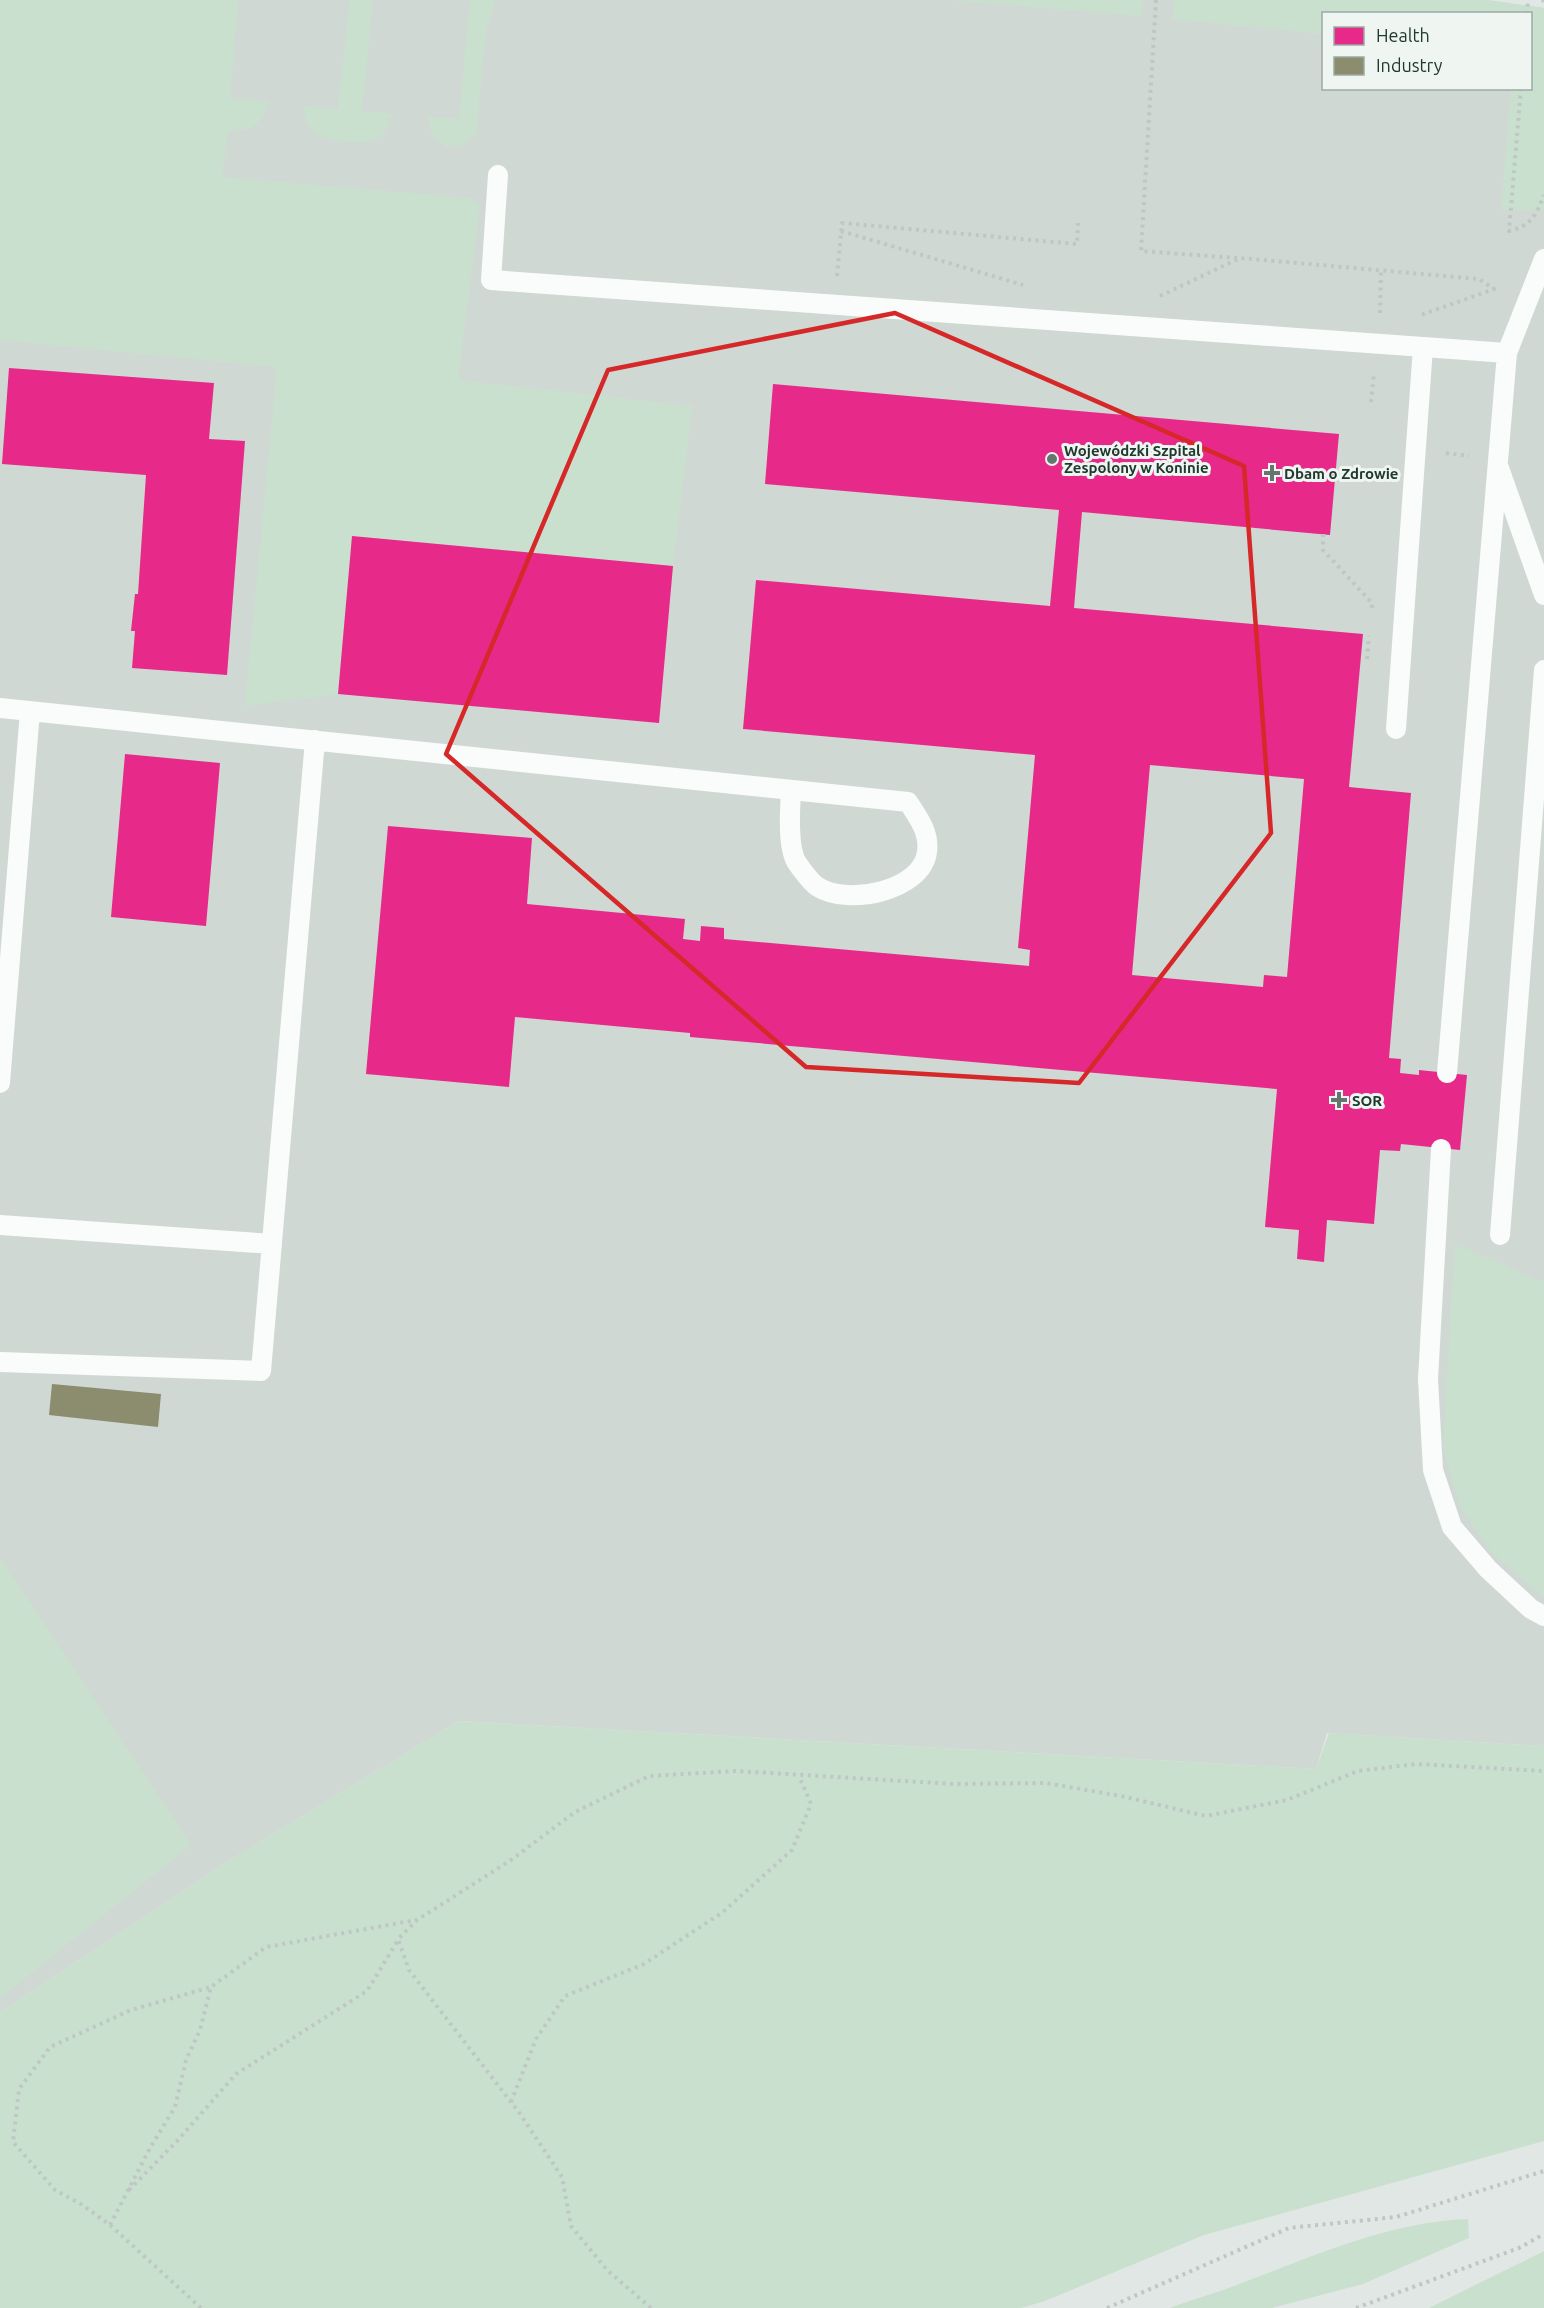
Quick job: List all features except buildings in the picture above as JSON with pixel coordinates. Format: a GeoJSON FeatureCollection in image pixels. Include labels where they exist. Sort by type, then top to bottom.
{"type":"FeatureCollection","features":[{"type":"Feature","properties":{"kind":"lane"},"geometry":{"type":"LineString","coordinates":[[498,175],[491,280],[835,305],[1378,336],[1424,347],[1507,353]]}},
{"type":"Feature","properties":{"kind":"lane"},"geometry":{"type":"LineString","coordinates":[[1447,1073],[1496,460],[1507,353],[1544,259]]}},
{"type":"Feature","properties":{"kind":"lane"},"geometry":{"type":"LineString","coordinates":[[1396,729],[1424,347]]}},
{"type":"Feature","properties":{"kind":"lane"},"geometry":{"type":"LineString","coordinates":[[1496,460],[1544,595]]}},
{"type":"Feature","properties":{"kind":"lane"},"geometry":{"type":"LineString","coordinates":[[1500,1235],[1544,670]]}},
{"type":"Feature","properties":{"kind":"lane"},"geometry":{"type":"LineString","coordinates":[[0,708],[908,802],[924,827],[927,854],[914,875],[882,893],[849,896],[818,887],[796,861],[789,818],[792,791]]}},
{"type":"Feature","properties":{"kind":"lane"},"geometry":{"type":"LineString","coordinates":[[0,1083],[30,711]]}},
{"type":"Feature","properties":{"kind":"lane"},"geometry":{"type":"LineString","coordinates":[[0,1362],[261,1371],[315,740]]}},
{"type":"Feature","properties":{"kind":"lane"},"geometry":{"type":"LineString","coordinates":[[1441,1149],[1428,1379],[1433,1470],[1452,1527],[1488,1569],[1531,1609],[1544,1616]]}},
{"type":"Feature","properties":{"kind":"lane"},"geometry":{"type":"LineString","coordinates":[[0,1225],[272,1244]]}},
{"type":"Feature","properties":{"kind":"path"},"geometry":{"type":"LineString","coordinates":[[1156,0],[1141,251],[1479,279],[1494,289],[1378,336],[1381,271]]}},
{"type":"Feature","properties":{"kind":"path"},"geometry":{"type":"LineString","coordinates":[[1521,90],[1509,231],[1522,228],[1535,218],[1544,195]]}},
{"type":"Feature","properties":{"kind":"path"},"geometry":{"type":"LineString","coordinates":[[835,305],[842,223],[1077,244],[1078,223]]}},
{"type":"Feature","properties":{"kind":"path"},"geometry":{"type":"LineString","coordinates":[[841,231],[1029,287]]}},
{"type":"Feature","properties":{"kind":"path"},"geometry":{"type":"LineString","coordinates":[[1159,297],[1240,258]]}},
{"type":"Feature","properties":{"kind":"path"},"geometry":{"type":"LineString","coordinates":[[1323,534],[1323,550],[1372,603],[1371,614]]}},
{"type":"Feature","properties":{"kind":"path"},"geometry":{"type":"LineString","coordinates":[[1367,659],[1370,626]]}},
{"type":"Feature","properties":{"kind":"path"},"geometry":{"type":"LineString","coordinates":[[126,2193],[178,2140],[236,2074],[367,1992],[398,1939],[417,1920],[511,1860],[575,1812],[649,1776],[736,1771],[954,1784],[1046,1782],[1121,1796],[1206,1816],[1287,1800],[1358,1771],[1404,1765],[1544,1771]]}},
{"type":"Feature","properties":{"kind":"path"},"geometry":{"type":"LineString","coordinates":[[511,2102],[536,2039],[565,1996],[644,1964],[723,1912],[792,1850],[811,1804],[799,1776]]}},
{"type":"Feature","properties":{"kind":"path"},"geometry":{"type":"LineString","coordinates":[[201,2308],[110,2225],[81,2204],[54,2190],[13,2142],[19,2089],[50,2048],[130,2010],[211,1986],[266,1947],[417,1920]]}},
{"type":"Feature","properties":{"kind":"path"},"geometry":{"type":"LineString","coordinates":[[398,1939],[409,1970],[511,2102],[562,2176],[572,2226],[607,2270],[651,2308]]}},
{"type":"Feature","properties":{"kind":"path"},"geometry":{"type":"LineString","coordinates":[[110,2225],[150,2148],[175,2107],[186,2060],[200,2030],[211,1986]]}},
{"type":"Feature","properties":{"kind":"path"},"geometry":{"type":"LineString","coordinates":[[1107,2308],[1289,2228],[1396,2217],[1544,2171]]}},
{"type":"Feature","properties":{"kind":"path"},"geometry":{"type":"LineString","coordinates":[[1356,2308],[1519,2248],[1544,2234]]}},
{"type":"Feature","properties":{"kind":"highlighted area"},"geometry":{"type":"Polygon","coordinates":[[[895,313],[1244,466],[1271,833],[1079,1083],[806,1067],[446,754],[608,370],[895,313]]]}},
{"type":"Feature","properties":{"kind":"shaded area"},"geometry":{"type":"Polygon","coordinates":[[[0,0],[1487,0],[1544,8],[1544,1746],[1327,1733],[1316,1769],[459,1721],[229,1861],[0,2012],[0,0]]]}},
{"type":"Feature","properties":{"kind":"green space"},"geometry":{"type":"Polygon","coordinates":[[[0,0],[238,0],[230,98],[268,102],[263,116],[255,125],[243,130],[228,131],[222,177],[470,198],[480,206],[458,380],[692,406],[673,566],[352,536],[338,694],[245,706],[277,367],[0,340],[0,0]]]}},
{"type":"Feature","properties":{"kind":"green space"},"geometry":{"type":"Polygon","coordinates":[[[350,0],[373,0],[362,111],[392,114],[384,134],[367,142],[346,142],[325,138],[309,126],[305,117],[305,106],[338,109],[350,0]]]}},
{"type":"Feature","properties":{"kind":"green space"},"geometry":{"type":"Polygon","coordinates":[[[470,0],[495,0],[486,31],[476,135],[460,146],[445,146],[434,136],[428,117],[459,119],[470,0]]]}},
{"type":"Feature","properties":{"kind":"green space"},"geometry":{"type":"Polygon","coordinates":[[[948,0],[1143,0],[1142,16],[948,0]]]}},
{"type":"Feature","properties":{"kind":"green space"},"geometry":{"type":"Polygon","coordinates":[[[1174,0],[1487,0],[1544,8],[1544,210],[1501,210],[1511,90],[1532,90],[1532,12],[1322,12],[1322,34],[1173,19],[1174,0]]]}},
{"type":"Feature","properties":{"kind":"green space"},"geometry":{"type":"Polygon","coordinates":[[[1455,1244],[1543,1282],[1544,1274],[1544,1597],[1492,1553],[1460,1506],[1443,1448],[1455,1244]]]}},
{"type":"Feature","properties":{"kind":"green space"},"geometry":{"type":"Polygon","coordinates":[[[0,1558],[191,1845],[0,1998],[0,1558]]]}},
{"type":"Feature","properties":{"kind":"green space"},"geometry":{"type":"Polygon","coordinates":[[[459,1721],[1316,1769],[1329,1733],[1544,1746],[1544,2141],[1204,2235],[1045,2301],[1021,2308],[0,2308],[0,2012],[229,1861],[459,1721]]]}},
{"type":"Feature","properties":{"kind":"green space"},"geometry":{"type":"Polygon","coordinates":[[[1468,2219],[1469,2238],[1363,2284],[1272,2308],[1169,2308],[1355,2241],[1411,2226],[1468,2219]]]}},
{"type":"Feature","properties":{"kind":"green space"},"geometry":{"type":"Polygon","coordinates":[[[1544,2251],[1544,2308],[1429,2308],[1544,2251]]]}},
{"type":"Feature","properties":{"kind":"place","name":"Wojewódzki Szpital Zespolony w Koninie"},"geometry":{"type":"Point","coordinates":[1052,459]}},
{"type":"Feature","properties":{"kind":"place","name":"Dbam o Zdrowie"},"geometry":{"type":"Point","coordinates":[1272,473]}},
{"type":"Feature","properties":{"kind":"place","name":"SOR"},"geometry":{"type":"Point","coordinates":[1339,1100]}}]}
